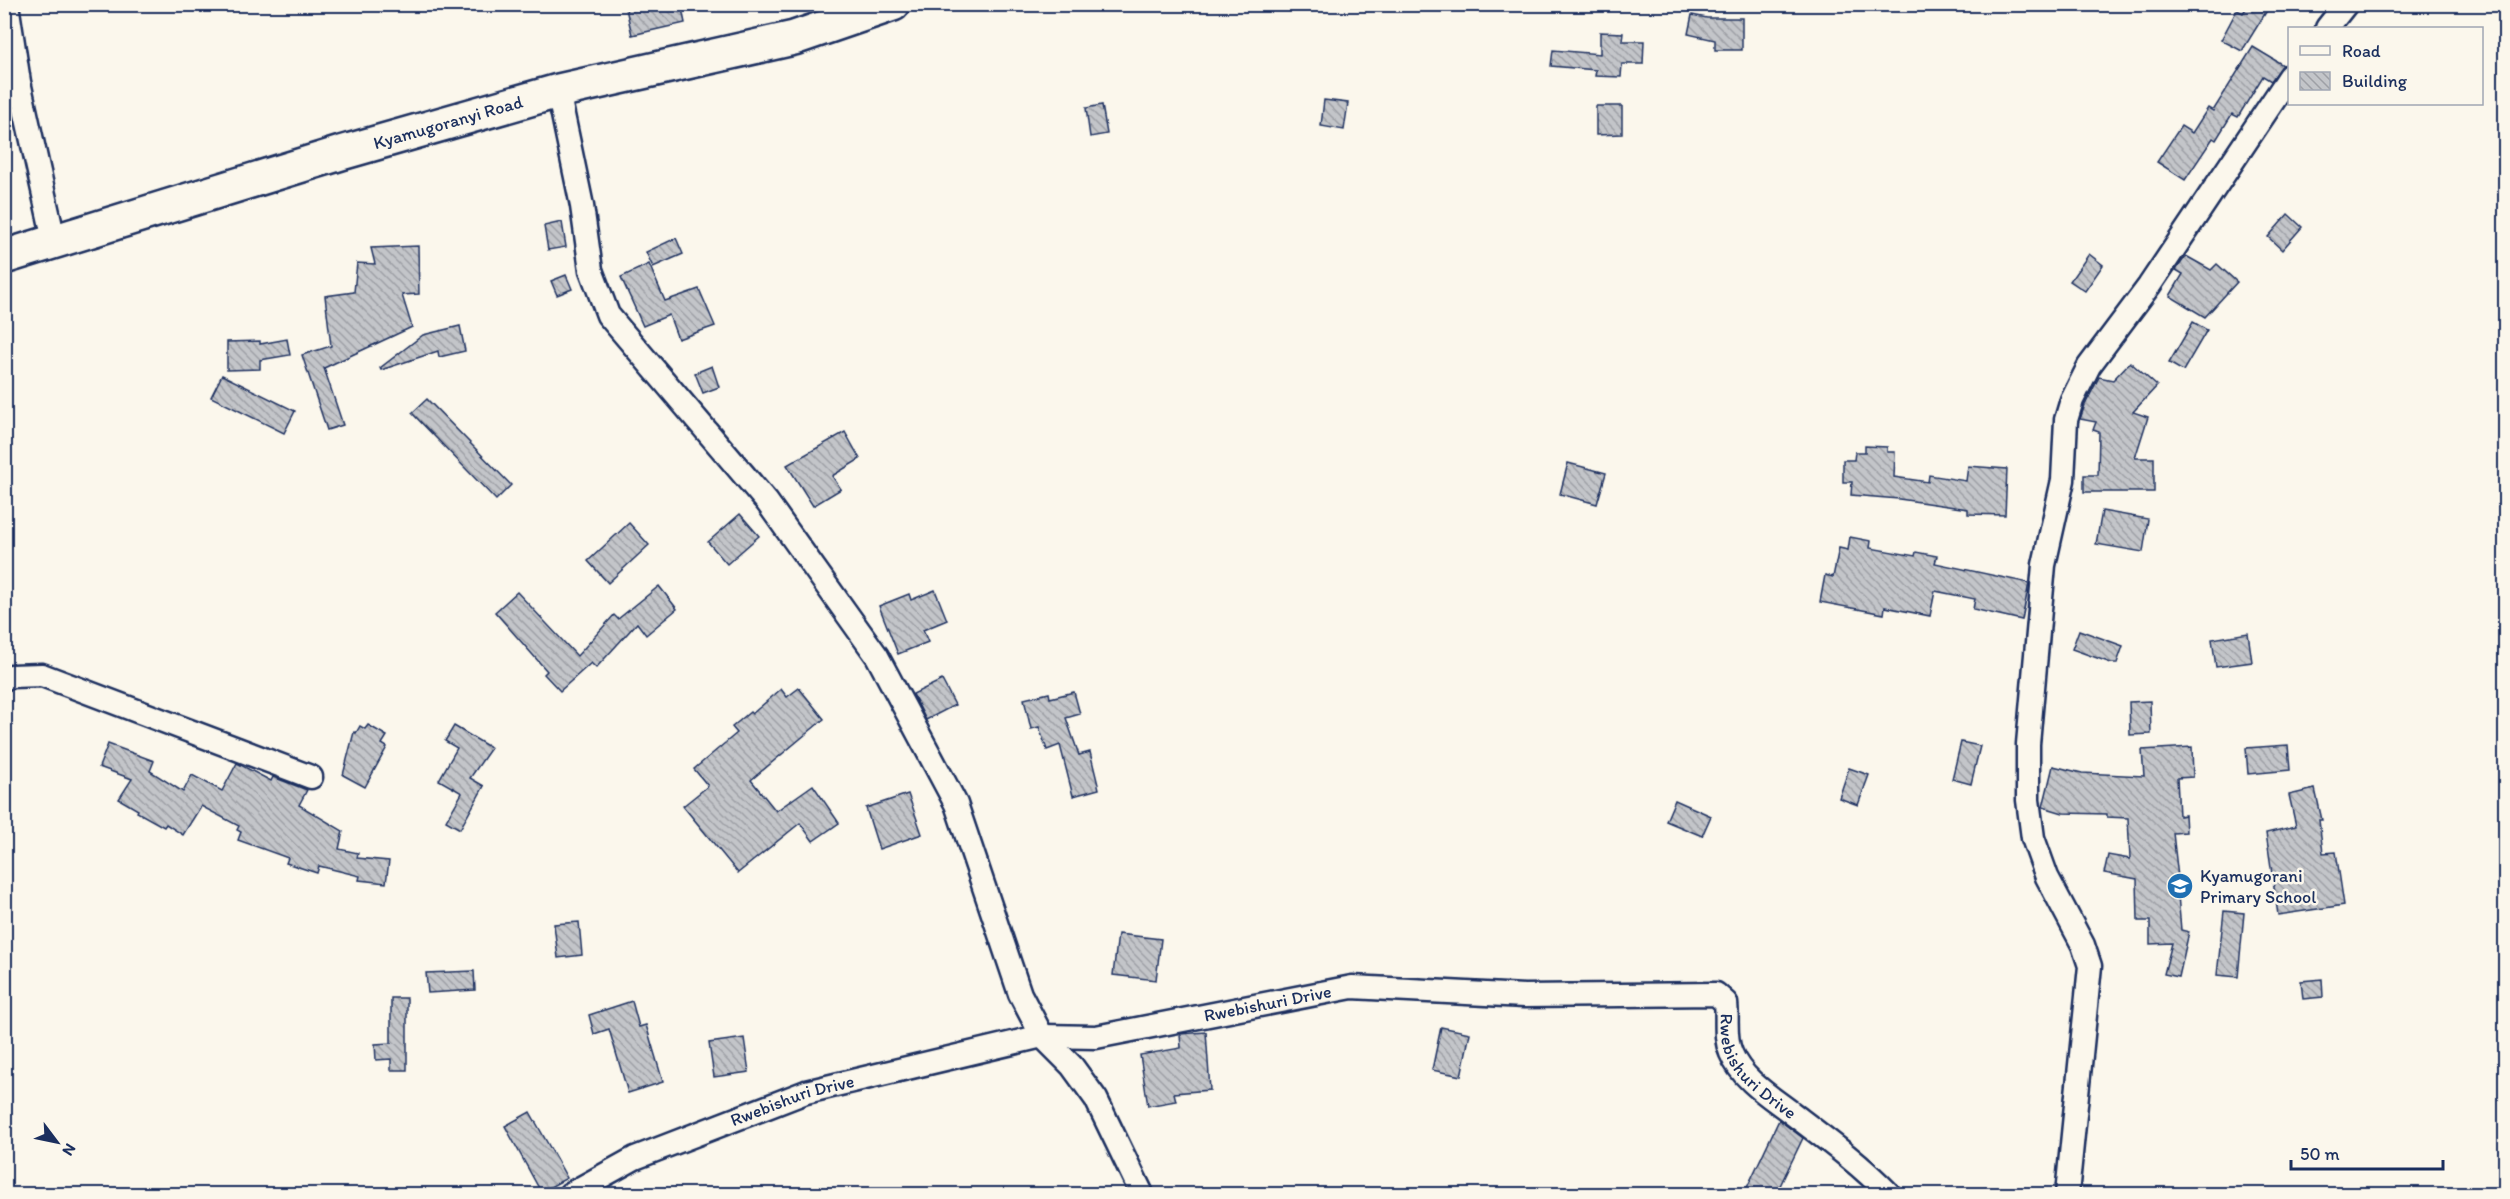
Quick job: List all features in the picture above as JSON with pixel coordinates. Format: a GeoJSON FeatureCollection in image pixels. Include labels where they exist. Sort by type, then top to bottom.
{"type":"FeatureCollection","features":[{"type":"Feature","properties":{"kind":"street"},"geometry":{"type":"LineString","coordinates":[[7,4],[19,82],[54,240]]}},
{"type":"Feature","properties":{"kind":"street","name":"Kyamugoranyi Road"},"geometry":{"type":"LineString","coordinates":[[4,257],[341,153],[558,91],[794,38],[893,4]]}},
{"type":"Feature","properties":{"kind":"street"},"geometry":{"type":"LineString","coordinates":[[2328,27],[2346,4]]}},
{"type":"Feature","properties":{"kind":"street"},"geometry":{"type":"LineString","coordinates":[[2067,1194],[2090,966],[2083,945],[2047,878],[2033,838],[2028,800],[2028,744],[2044,566],[2063,480],[2066,420],[2072,399],[2089,366],[2149,286],[2288,78]]}},
{"type":"Feature","properties":{"kind":"street"},"geometry":{"type":"LineString","coordinates":[[558,91],[582,206],[591,270],[608,315],[767,502],[877,656],[956,804],[1020,994],[1042,1036],[1072,1066],[1096,1099],[1133,1180],[1142,1194]]}},
{"type":"Feature","properties":{"kind":"street"},"geometry":{"type":"LineString","coordinates":[[4,679],[11,676],[42,675],[311,777]]}},
{"type":"Feature","properties":{"kind":"street","name":"Rwebishuri Drive"},"geometry":{"type":"LineString","coordinates":[[570,1194],[635,1158],[806,1092],[1042,1036],[1096,1037],[1352,987],[1524,996],[1716,994],[1726,1003],[1726,1031],[1730,1050],[1742,1071],[1768,1095],[1870,1174],[1889,1194]]}},
{"type":"Feature","properties":{"kind":"building"},"geometry":{"type":"Polygon","coordinates":[[[625,4],[681,4],[685,23],[632,35],[625,4]]]}},
{"type":"Feature","properties":{"kind":"building"},"geometry":{"type":"Polygon","coordinates":[[[2249,4],[2271,4],[2242,51],[2221,40],[2237,10],[2243,13],[2249,4]]]}},
{"type":"Feature","properties":{"kind":"building"},"geometry":{"type":"Polygon","coordinates":[[[1692,15],[1707,18],[1742,18],[1742,50],[1715,50],[1715,40],[1688,34],[1692,15]]]}},
{"type":"Feature","properties":{"kind":"building"},"geometry":{"type":"Polygon","coordinates":[[[1600,32],[1623,33],[1622,41],[1644,41],[1643,64],[1622,64],[1621,77],[1595,76],[1596,70],[1551,66],[1553,50],[1600,54],[1600,32]]]}},
{"type":"Feature","properties":{"kind":"building"},"geometry":{"type":"Polygon","coordinates":[[[2253,47],[2283,65],[2271,81],[2263,76],[2238,117],[2232,114],[2216,140],[2213,138],[2185,180],[2157,162],[2181,126],[2192,133],[2208,108],[2213,111],[2253,47]]]}},
{"type":"Feature","properties":{"kind":"building"},"geometry":{"type":"Polygon","coordinates":[[[1324,100],[1348,103],[1344,130],[1321,126],[1324,100]]]}},
{"type":"Feature","properties":{"kind":"building"},"geometry":{"type":"Polygon","coordinates":[[[1102,105],[1107,134],[1090,137],[1086,108],[1102,105]]]}},
{"type":"Feature","properties":{"kind":"building"},"geometry":{"type":"Polygon","coordinates":[[[1596,106],[1622,106],[1622,134],[1596,135],[1596,106]]]}},
{"type":"Feature","properties":{"kind":"building"},"geometry":{"type":"Polygon","coordinates":[[[2288,214],[2302,227],[2282,250],[2268,237],[2288,214]]]}},
{"type":"Feature","properties":{"kind":"building"},"geometry":{"type":"Polygon","coordinates":[[[562,222],[566,247],[548,250],[544,226],[562,222]]]}},
{"type":"Feature","properties":{"kind":"building"},"geometry":{"type":"Polygon","coordinates":[[[676,238],[683,254],[653,267],[646,252],[676,238]]]}},
{"type":"Feature","properties":{"kind":"building"},"geometry":{"type":"Polygon","coordinates":[[[418,246],[419,294],[402,295],[412,327],[324,368],[343,425],[327,430],[302,355],[331,346],[325,296],[354,292],[357,263],[375,264],[371,248],[418,246]]]}},
{"type":"Feature","properties":{"kind":"building"},"geometry":{"type":"Polygon","coordinates":[[[2089,254],[2103,265],[2085,291],[2070,281],[2089,254]]]}},
{"type":"Feature","properties":{"kind":"building"},"geometry":{"type":"Polygon","coordinates":[[[2186,256],[2211,270],[2217,264],[2237,282],[2205,317],[2170,296],[2183,274],[2176,270],[2186,256]]]}},
{"type":"Feature","properties":{"kind":"building"},"geometry":{"type":"Polygon","coordinates":[[[649,264],[665,301],[699,289],[715,326],[678,339],[669,315],[643,326],[621,277],[649,264]]]}},
{"type":"Feature","properties":{"kind":"building"},"geometry":{"type":"Polygon","coordinates":[[[566,275],[572,289],[557,295],[551,281],[566,275]]]}},
{"type":"Feature","properties":{"kind":"building"},"geometry":{"type":"Polygon","coordinates":[[[2193,322],[2207,330],[2183,371],[2169,363],[2193,322]]]}},
{"type":"Feature","properties":{"kind":"building"},"geometry":{"type":"Polygon","coordinates":[[[460,326],[465,351],[439,357],[438,351],[381,370],[380,368],[423,335],[460,326]]]}},
{"type":"Feature","properties":{"kind":"building"},"geometry":{"type":"Polygon","coordinates":[[[287,339],[290,355],[260,360],[260,369],[227,370],[227,342],[260,341],[260,344],[287,339]]]}},
{"type":"Feature","properties":{"kind":"building"},"geometry":{"type":"Polygon","coordinates":[[[2130,362],[2157,386],[2133,412],[2148,417],[2135,458],[2154,458],[2154,492],[2084,492],[2084,475],[2098,475],[2099,432],[2093,430],[2096,422],[2080,419],[2099,377],[2113,380],[2130,362]]]}},
{"type":"Feature","properties":{"kind":"building"},"geometry":{"type":"Polygon","coordinates":[[[712,366],[719,387],[703,393],[695,373],[712,366]]]}},
{"type":"Feature","properties":{"kind":"building"},"geometry":{"type":"Polygon","coordinates":[[[222,375],[295,411],[284,433],[211,397],[222,375]]]}},
{"type":"Feature","properties":{"kind":"building"},"geometry":{"type":"Polygon","coordinates":[[[427,399],[511,485],[496,500],[412,413],[427,399]]]}},
{"type":"Feature","properties":{"kind":"building"},"geometry":{"type":"Polygon","coordinates":[[[845,432],[860,459],[832,476],[841,489],[813,506],[787,465],[845,432]]]}},
{"type":"Feature","properties":{"kind":"building"},"geometry":{"type":"Polygon","coordinates":[[[1865,446],[1887,447],[1887,452],[1895,452],[1894,477],[1928,482],[1929,475],[1966,481],[1968,466],[2007,469],[2005,515],[1968,514],[1968,509],[1851,495],[1852,482],[1843,482],[1843,460],[1854,460],[1855,452],[1865,452],[1865,446]]]}},
{"type":"Feature","properties":{"kind":"building"},"geometry":{"type":"Polygon","coordinates":[[[1568,463],[1606,473],[1597,504],[1560,494],[1568,463]]]}},
{"type":"Feature","properties":{"kind":"building"},"geometry":{"type":"Polygon","coordinates":[[[2102,511],[2148,519],[2143,552],[2096,544],[2102,511]]]}},
{"type":"Feature","properties":{"kind":"building"},"geometry":{"type":"Polygon","coordinates":[[[740,514],[759,536],[727,564],[708,542],[740,514]]]}},
{"type":"Feature","properties":{"kind":"building"},"geometry":{"type":"Polygon","coordinates":[[[629,523],[649,545],[608,583],[588,561],[629,523]]]}},
{"type":"Feature","properties":{"kind":"building"},"geometry":{"type":"Polygon","coordinates":[[[1850,537],[1871,541],[1870,548],[1915,556],[1916,552],[1937,556],[1935,563],[2029,583],[2022,620],[1973,609],[1975,599],[1935,591],[1930,616],[1885,607],[1884,614],[1820,602],[1825,575],[1833,577],[1839,548],[1848,550],[1850,537]]]}},
{"type":"Feature","properties":{"kind":"building"},"geometry":{"type":"Polygon","coordinates":[[[659,586],[677,609],[646,635],[637,623],[596,668],[591,663],[560,691],[544,674],[547,671],[495,612],[517,592],[577,656],[614,615],[618,619],[659,586]]]}},
{"type":"Feature","properties":{"kind":"building"},"geometry":{"type":"Polygon","coordinates":[[[935,590],[947,620],[923,630],[928,642],[898,654],[879,606],[909,594],[911,600],[935,590]]]}},
{"type":"Feature","properties":{"kind":"building"},"geometry":{"type":"Polygon","coordinates":[[[2079,630],[2123,646],[2117,663],[2072,649],[2079,630]]]}},
{"type":"Feature","properties":{"kind":"building"},"geometry":{"type":"Polygon","coordinates":[[[2248,633],[2252,662],[2216,667],[2212,639],[2248,633]]]}},
{"type":"Feature","properties":{"kind":"building"},"geometry":{"type":"Polygon","coordinates":[[[942,680],[955,705],[926,720],[913,694],[942,680]]]}},
{"type":"Feature","properties":{"kind":"building"},"geometry":{"type":"Polygon","coordinates":[[[799,688],[824,719],[751,780],[776,811],[813,785],[839,823],[813,841],[800,823],[738,873],[683,806],[708,786],[694,769],[737,733],[732,727],[750,712],[752,714],[781,689],[787,697],[799,688]]]}},
{"type":"Feature","properties":{"kind":"building"},"geometry":{"type":"Polygon","coordinates":[[[1074,692],[1080,714],[1066,718],[1079,755],[1090,752],[1099,789],[1073,796],[1060,745],[1047,750],[1039,727],[1031,729],[1024,699],[1049,693],[1050,698],[1074,692]]]}},
{"type":"Feature","properties":{"kind":"building"},"geometry":{"type":"Polygon","coordinates":[[[2150,701],[2151,734],[2130,735],[2129,702],[2150,701]]]}},
{"type":"Feature","properties":{"kind":"building"},"geometry":{"type":"Polygon","coordinates":[[[368,725],[387,736],[382,744],[387,747],[365,787],[343,775],[354,732],[356,733],[360,726],[365,729],[368,725]]]}},
{"type":"Feature","properties":{"kind":"building"},"geometry":{"type":"Polygon","coordinates":[[[454,726],[491,748],[470,778],[484,786],[460,829],[446,821],[462,793],[439,780],[457,748],[445,741],[454,726]]]}},
{"type":"Feature","properties":{"kind":"building"},"geometry":{"type":"Polygon","coordinates":[[[1961,742],[1980,746],[1971,784],[1952,779],[1961,742]]]}},
{"type":"Feature","properties":{"kind":"building"},"geometry":{"type":"Polygon","coordinates":[[[108,744],[154,761],[150,771],[183,792],[192,775],[222,791],[237,763],[271,781],[273,777],[307,790],[299,805],[343,831],[339,849],[358,853],[357,858],[389,861],[386,883],[359,880],[360,876],[319,866],[317,873],[286,863],[288,858],[238,840],[241,832],[237,830],[239,826],[201,806],[183,835],[166,824],[164,827],[119,799],[132,779],[99,767],[108,744]]]}},
{"type":"Feature","properties":{"kind":"building"},"geometry":{"type":"Polygon","coordinates":[[[2288,745],[2290,770],[2248,774],[2246,748],[2288,745]]]}},
{"type":"Feature","properties":{"kind":"building"},"geometry":{"type":"Polygon","coordinates":[[[2192,747],[2193,777],[2177,778],[2179,816],[2185,815],[2186,832],[2173,833],[2180,895],[2178,895],[2181,930],[2189,932],[2179,977],[2164,974],[2172,943],[2150,944],[2150,921],[2138,921],[2137,879],[2104,873],[2108,855],[2130,859],[2128,818],[2107,817],[2107,814],[2063,813],[2043,807],[2053,766],[2082,773],[2144,776],[2142,750],[2192,747]]]}},
{"type":"Feature","properties":{"kind":"building"},"geometry":{"type":"Polygon","coordinates":[[[1849,768],[1869,775],[1858,805],[1839,798],[1849,768]]]}},
{"type":"Feature","properties":{"kind":"building"},"geometry":{"type":"Polygon","coordinates":[[[2315,789],[2322,820],[2319,820],[2323,853],[2336,852],[2344,905],[2278,915],[2266,833],[2296,826],[2289,795],[2315,789]]]}},
{"type":"Feature","properties":{"kind":"building"},"geometry":{"type":"Polygon","coordinates":[[[908,794],[922,834],[879,849],[866,808],[908,794]]]}},
{"type":"Feature","properties":{"kind":"building"},"geometry":{"type":"Polygon","coordinates":[[[1675,800],[1711,816],[1702,836],[1666,821],[1675,800]]]}},
{"type":"Feature","properties":{"kind":"building"},"geometry":{"type":"Polygon","coordinates":[[[2224,911],[2244,913],[2238,977],[2217,975],[2224,911]]]}},
{"type":"Feature","properties":{"kind":"building"},"geometry":{"type":"Polygon","coordinates":[[[579,922],[582,955],[558,958],[554,924],[579,922]]]}},
{"type":"Feature","properties":{"kind":"building"},"geometry":{"type":"Polygon","coordinates":[[[1118,934],[1161,939],[1156,980],[1113,975],[1118,934]]]}},
{"type":"Feature","properties":{"kind":"building"},"geometry":{"type":"Polygon","coordinates":[[[474,971],[475,990],[428,993],[426,973],[474,971]]]}},
{"type":"Feature","properties":{"kind":"building"},"geometry":{"type":"Polygon","coordinates":[[[2322,979],[2323,997],[2303,999],[2301,981],[2322,979]]]}},
{"type":"Feature","properties":{"kind":"building"},"geometry":{"type":"Polygon","coordinates":[[[391,998],[407,998],[407,1070],[391,1070],[391,1059],[376,1060],[375,1044],[391,1043],[391,998]]]}},
{"type":"Feature","properties":{"kind":"building"},"geometry":{"type":"Polygon","coordinates":[[[632,1001],[639,1027],[646,1025],[663,1082],[628,1093],[609,1029],[594,1034],[589,1015],[632,1001]]]}},
{"type":"Feature","properties":{"kind":"building"},"geometry":{"type":"Polygon","coordinates":[[[1441,1027],[1470,1033],[1461,1076],[1432,1070],[1441,1027]]]}},
{"type":"Feature","properties":{"kind":"building"},"geometry":{"type":"Polygon","coordinates":[[[1206,1032],[1210,1090],[1174,1093],[1176,1101],[1148,1106],[1140,1055],[1181,1048],[1180,1034],[1206,1032]]]}},
{"type":"Feature","properties":{"kind":"building"},"geometry":{"type":"Polygon","coordinates":[[[744,1038],[749,1072],[714,1077],[709,1043],[744,1038]]]}},
{"type":"Feature","properties":{"kind":"building"},"geometry":{"type":"Polygon","coordinates":[[[530,1112],[567,1178],[541,1192],[505,1126],[530,1112]]]}},
{"type":"Feature","properties":{"kind":"building"},"geometry":{"type":"Polygon","coordinates":[[[1779,1120],[1803,1138],[1776,1194],[1744,1194],[1779,1120]]]}},
{"type":"Feature","properties":{"kind":"place","name":"Kyamugorani Primary School"},"geometry":{"type":"Point","coordinates":[2180,886]}}]}
